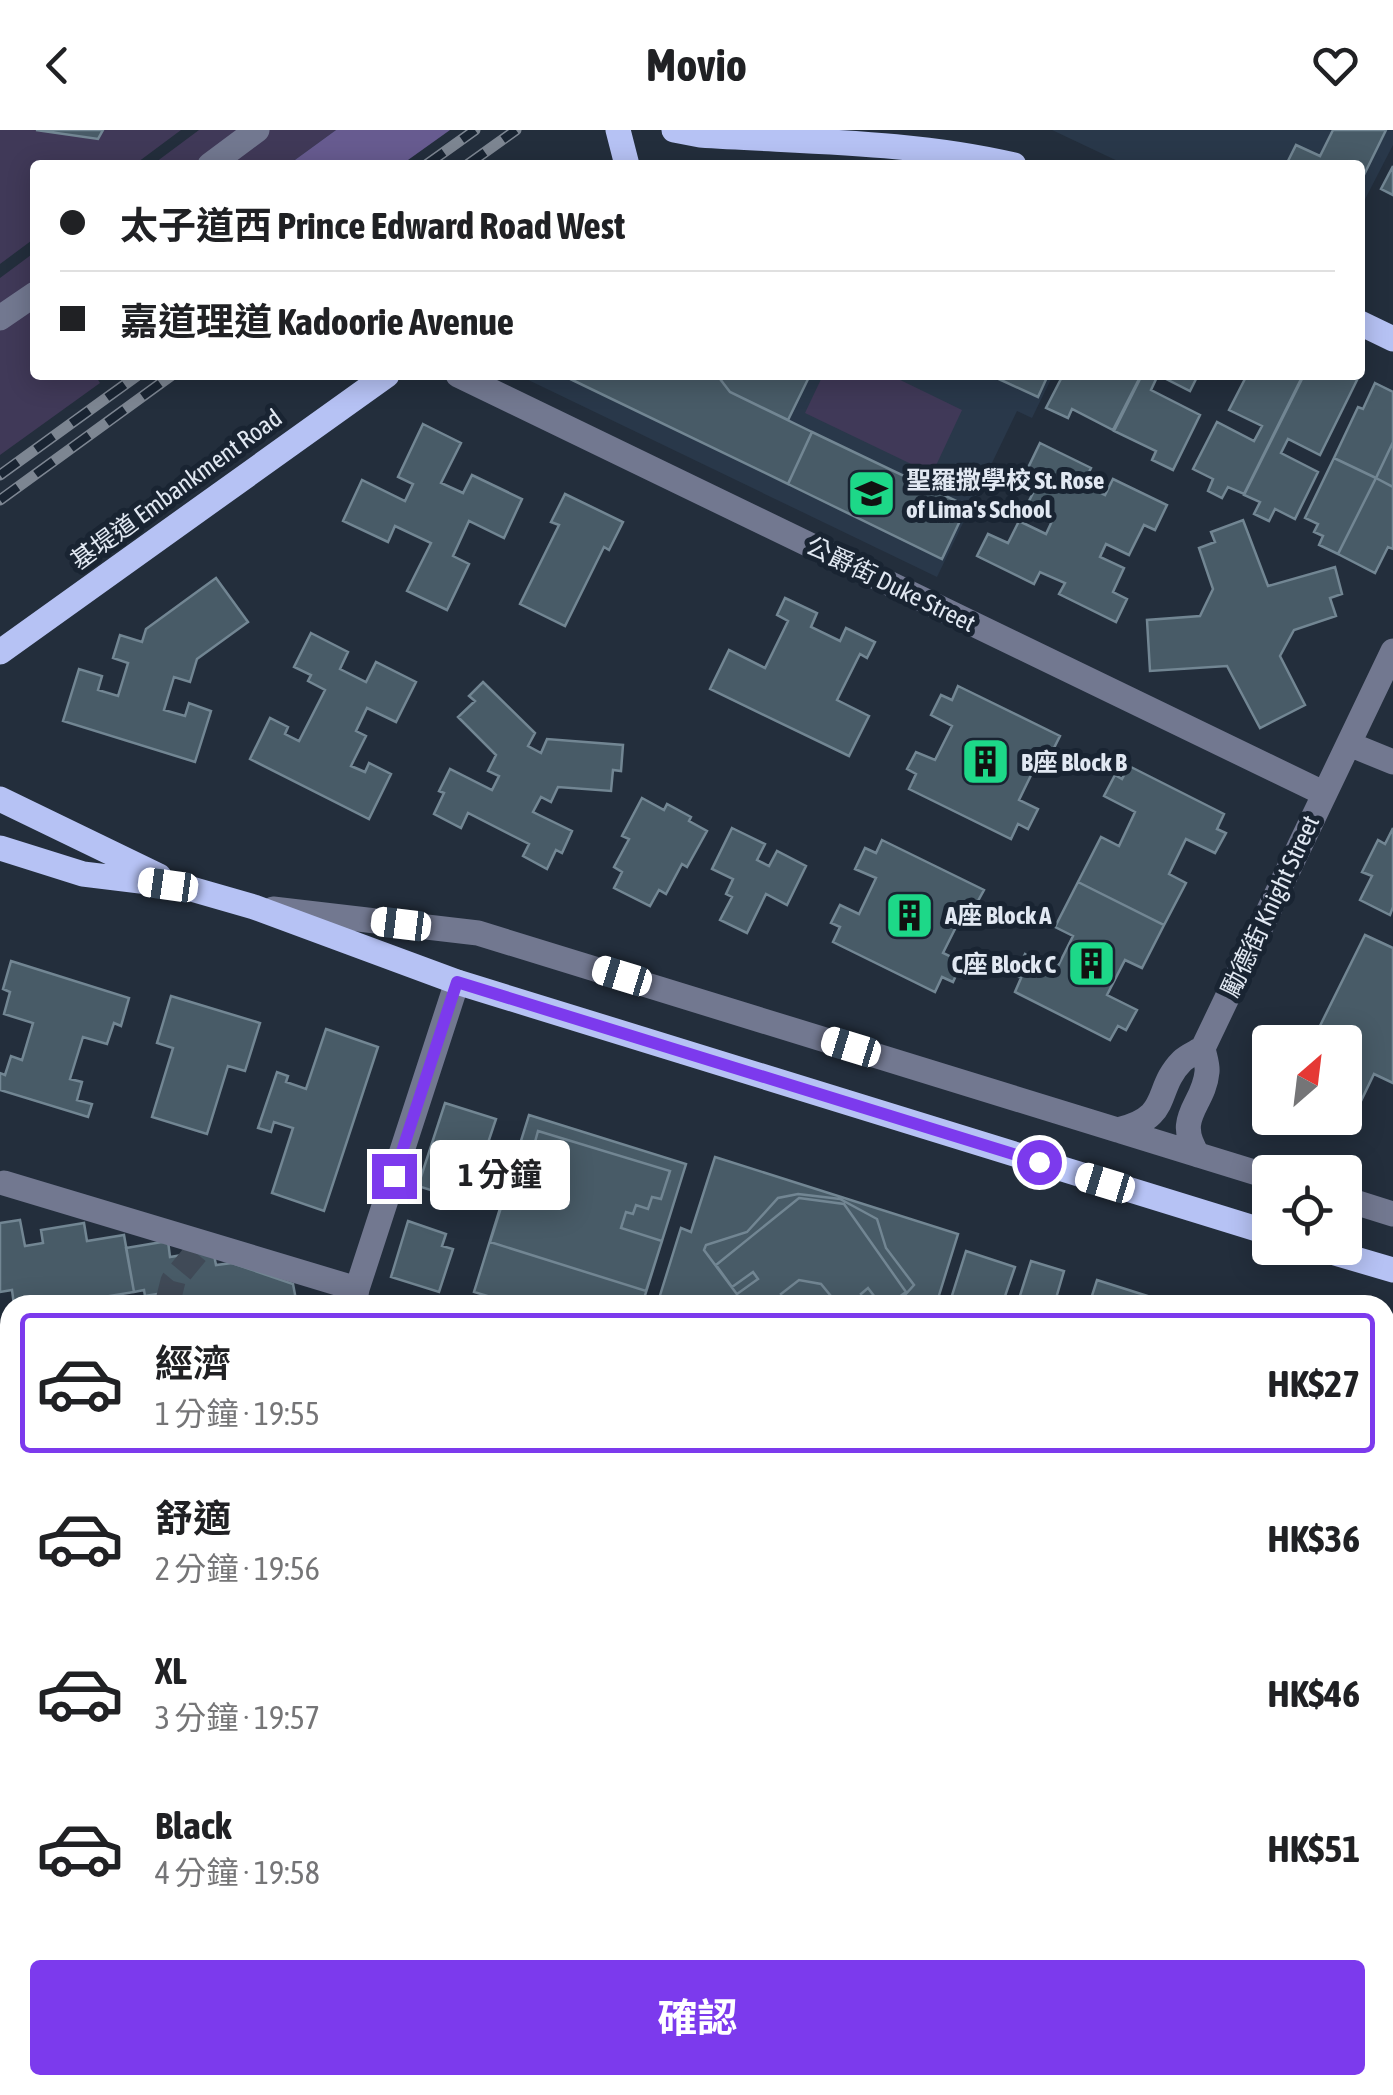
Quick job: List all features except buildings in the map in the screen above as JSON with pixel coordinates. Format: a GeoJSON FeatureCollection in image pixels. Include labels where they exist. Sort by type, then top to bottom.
{"type":"FeatureCollection","features":[{"type":"Feature","properties":{"kind":"main road"},"geometry":{"type":"LineString","coordinates":[[618,130],[626,160]]}},
{"type":"Feature","properties":{"kind":"main road"},"geometry":{"type":"LineString","coordinates":[[674,130],[902,146],[992,160]]}},
{"type":"Feature","properties":{"kind":"main road"},"geometry":{"type":"LineString","coordinates":[[881,160],[902,146]]}},
{"type":"Feature","properties":{"kind":"main road"},"geometry":{"type":"LineString","coordinates":[[1365,325],[1393,339]]}},
{"type":"Feature","properties":{"kind":"main road","name":"基堤道 Embankment Road"},"geometry":{"type":"LineString","coordinates":[[0,652],[380,380]]}},
{"type":"Feature","properties":{"kind":"main road"},"geometry":{"type":"LineString","coordinates":[[0,799],[181,886]]}},
{"type":"Feature","properties":{"kind":"main road"},"geometry":{"type":"LineString","coordinates":[[0,848],[82,874],[181,886],[254,906],[457,982],[1252,1227]]}},
{"type":"Feature","properties":{"kind":"main road"},"geometry":{"type":"LineString","coordinates":[[1362,1261],[1393,1270]]}},
{"type":"Feature","properties":{"kind":"street"},"geometry":{"type":"LineString","coordinates":[[217,160],[257,130]]}},
{"type":"Feature","properties":{"kind":"street"},"geometry":{"type":"LineString","coordinates":[[0,318],[30,297]]}},
{"type":"Feature","properties":{"kind":"street","name":"公爵街 Duke Street"},"geometry":{"type":"LineString","coordinates":[[468,380],[1323,793]]}},
{"type":"Feature","properties":{"kind":"street","name":"勵德街 Knight Street"},"geometry":{"type":"LineString","coordinates":[[1118,1130],[1136,1126],[1150,1116],[1181,1062],[1203,1048],[1393,652]]}},
{"type":"Feature","properties":{"kind":"street"},"geometry":{"type":"LineString","coordinates":[[1349,744],[1393,762]]}},
{"type":"Feature","properties":{"kind":"street"},"geometry":{"type":"LineString","coordinates":[[254,906],[478,933],[1252,1172]]}},
{"type":"Feature","properties":{"kind":"street"},"geometry":{"type":"LineString","coordinates":[[356,1295],[457,982]]}},
{"type":"Feature","properties":{"kind":"street"},"geometry":{"type":"LineString","coordinates":[[1198,1155],[1187,1129],[1207,1073],[1203,1048]]}},
{"type":"Feature","properties":{"kind":"street"},"geometry":{"type":"LineString","coordinates":[[4,1182],[349,1295]]}},
{"type":"Feature","properties":{"kind":"street"},"geometry":{"type":"LineString","coordinates":[[1362,1205],[1393,1214]]}},
{"type":"Feature","properties":{"kind":"shaded area"},"geometry":{"type":"Polygon","coordinates":[[[0,130],[181,130],[141,160],[30,160],[30,242],[0,264],[0,130]]]}},
{"type":"Feature","properties":{"kind":"shaded area"},"geometry":{"type":"Polygon","coordinates":[[[199,130],[336,130],[295,160],[159,160],[199,130]]]}},
{"type":"Feature","properties":{"kind":"shaded area"},"geometry":{"type":"Polygon","coordinates":[[[336,130],[450,130],[408,160],[295,160],[336,130]]]}},
{"type":"Feature","properties":{"kind":"shaded area"},"geometry":{"type":"Polygon","coordinates":[[[1052,130],[1393,130],[1393,145],[1365,199],[1365,160],[1115,160],[1052,130]]]}},
{"type":"Feature","properties":{"kind":"shaded area"},"geometry":{"type":"Polygon","coordinates":[[[30,256],[30,380],[100,383],[0,455],[0,278],[30,256]]]}},
{"type":"Feature","properties":{"kind":"shaded area","name":"聖羅撒學校 St. Rose of Lima's School"},"geometry":{"type":"Polygon","coordinates":[[[528,380],[1051,380],[1032,418],[1017,411],[937,577],[528,380]]]}},
{"type":"Feature","properties":{"kind":"shaded area"},"geometry":{"type":"Polygon","coordinates":[[[821,380],[900,380],[962,410],[932,474],[805,413],[821,380]]]}},
{"type":"Feature","properties":{"kind":"tunnel"},"geometry":{"type":"LineString","coordinates":[[170,1295],[173,1281],[196,1253]]}},
{"type":"Feature","properties":{"kind":"railway"},"geometry":{"type":"LineString","coordinates":[[433,160],[475,130]]}},
{"type":"Feature","properties":{"kind":"railway"},"geometry":{"type":"LineString","coordinates":[[474,160],[516,130]]}},
{"type":"Feature","properties":{"kind":"railway"},"geometry":{"type":"LineString","coordinates":[[0,475],[131,380]]}},
{"type":"Feature","properties":{"kind":"railway"},"geometry":{"type":"LineString","coordinates":[[0,500],[165,380]]}},
{"type":"Feature","properties":{"kind":"place","name":"聖羅撒學校 St. Rose of Lima's School"},"geometry":{"type":"Point","coordinates":[871,494]}},
{"type":"Feature","properties":{"kind":"place","name":"B座 Block B"},"geometry":{"type":"Point","coordinates":[986,762]}},
{"type":"Feature","properties":{"kind":"place","name":"A座 Block A"},"geometry":{"type":"Point","coordinates":[910,915]}},
{"type":"Feature","properties":{"kind":"place","name":"C座 Block C"},"geometry":{"type":"Point","coordinates":[1091,964]}},
{"type":"Feature","properties":{"kind":"route"},"geometry":{"type":"LineString","coordinates":[[394,1176],[457,982],[1039,1162]]}}]}
